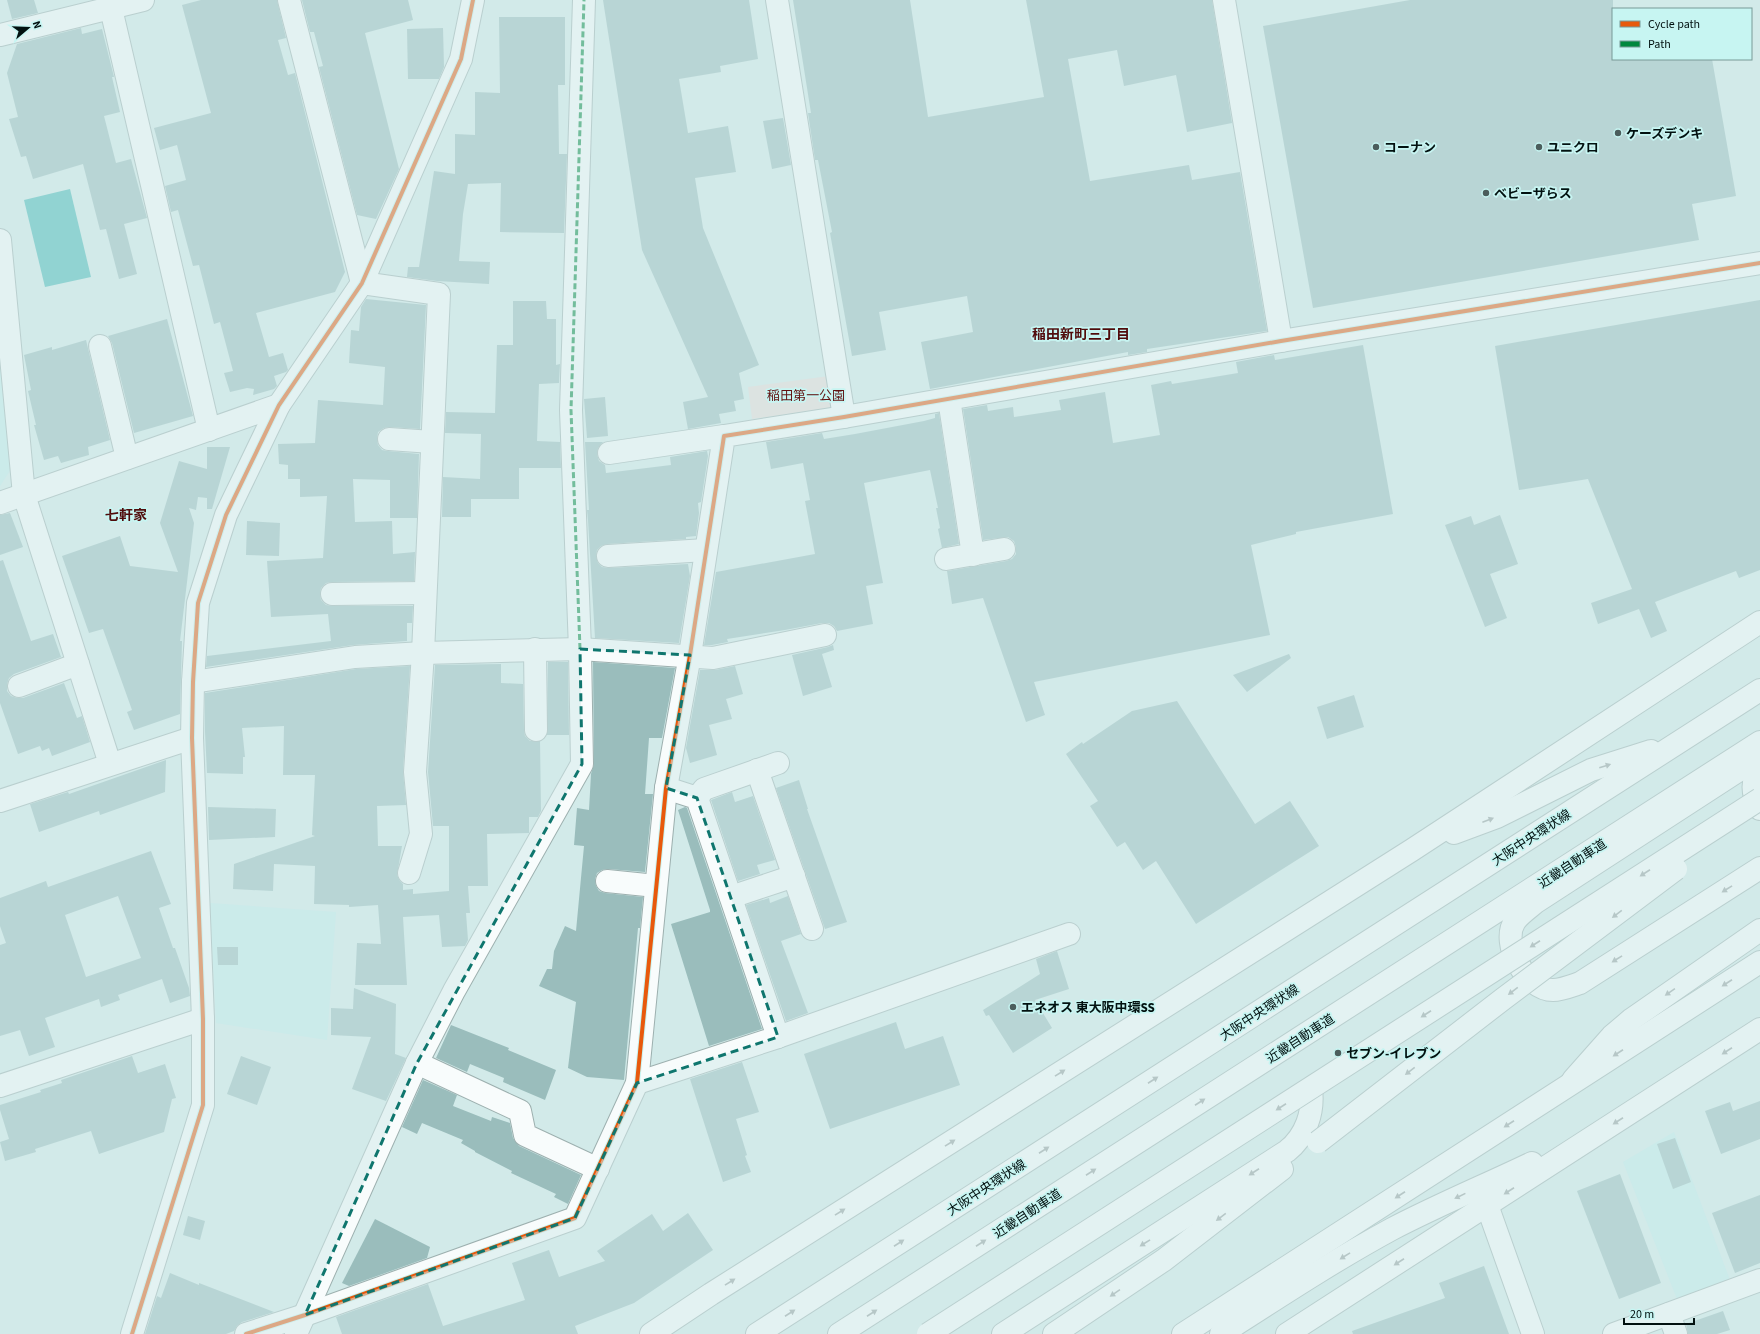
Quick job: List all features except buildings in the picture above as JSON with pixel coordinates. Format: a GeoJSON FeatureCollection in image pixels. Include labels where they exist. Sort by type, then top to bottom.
{"type":"FeatureCollection","features":[{"type":"Feature","properties":{"kind":"main road"},"geometry":{"type":"LineString","coordinates":[[0,35],[110,4],[143,0]]}},
{"type":"Feature","properties":{"kind":"main road"},"geometry":{"type":"LineString","coordinates":[[289,0],[362,284]]}},
{"type":"Feature","properties":{"kind":"main road"},"geometry":{"type":"LineString","coordinates":[[132,1334],[202,1105],[203,1019],[192,738],[193,682],[198,604],[226,515],[278,404],[362,284],[461,59],[474,0]]}},
{"type":"Feature","properties":{"kind":"main road"},"geometry":{"type":"LineString","coordinates":[[296,1334],[416,1063],[454,991],[582,764],[580,649],[571,410],[584,0]]}},
{"type":"Feature","properties":{"kind":"main road"},"geometry":{"type":"LineString","coordinates":[[777,0],[844,417]]}},
{"type":"Feature","properties":{"kind":"main road"},"geometry":{"type":"LineString","coordinates":[[1224,0],[1282,341]]}},
{"type":"Feature","properties":{"kind":"main road"},"geometry":{"type":"LineString","coordinates":[[110,4],[209,430]]}},
{"type":"Feature","properties":{"kind":"main road"},"geometry":{"type":"LineString","coordinates":[[0,240],[24,494],[110,764]]}},
{"type":"Feature","properties":{"kind":"main road"},"geometry":{"type":"LineString","coordinates":[[609,452],[844,417],[1282,341],[1760,263]]}},
{"type":"Feature","properties":{"kind":"main road"},"geometry":{"type":"LineString","coordinates":[[362,284],[439,294],[423,653],[415,772],[421,834],[410,873]]}},
{"type":"Feature","properties":{"kind":"main road"},"geometry":{"type":"LineString","coordinates":[[100,346],[127,458]]}},
{"type":"Feature","properties":{"kind":"main road"},"geometry":{"type":"LineString","coordinates":[[949,399],[974,555]]}},
{"type":"Feature","properties":{"kind":"main road"},"geometry":{"type":"LineString","coordinates":[[0,503],[209,430],[278,404]]}},
{"type":"Feature","properties":{"kind":"main road"},"geometry":{"type":"LineString","coordinates":[[246,1334],[305,1315],[575,1218],[637,1083],[666,788],[690,655],[724,436]]}},
{"type":"Feature","properties":{"kind":"main road"},"geometry":{"type":"LineString","coordinates":[[388,439],[432,442]]}},
{"type":"Feature","properties":{"kind":"main road"},"geometry":{"type":"LineString","coordinates":[[608,556],[706,550]]}},
{"type":"Feature","properties":{"kind":"main road"},"geometry":{"type":"LineString","coordinates":[[946,559],[1004,550]]}},
{"type":"Feature","properties":{"kind":"main road"},"geometry":{"type":"LineString","coordinates":[[332,594],[426,593]]}},
{"type":"Feature","properties":{"kind":"main road"},"geometry":{"type":"LineString","coordinates":[[651,1334],[711,1294],[1412,850],[1760,622]]}},
{"type":"Feature","properties":{"kind":"main road"},"geometry":{"type":"LineString","coordinates":[[193,682],[355,657],[423,653],[580,649],[690,655],[713,658],[825,634]]}},
{"type":"Feature","properties":{"kind":"main road"},"geometry":{"type":"LineString","coordinates":[[535,649],[536,730]]}},
{"type":"Feature","properties":{"kind":"main road"},"geometry":{"type":"LineString","coordinates":[[19,686],[78,664]]}},
{"type":"Feature","properties":{"kind":"main road","name":"大阪中央環状線"},"geometry":{"type":"LineString","coordinates":[[757,1334],[1760,690]]}},
{"type":"Feature","properties":{"kind":"main road"},"geometry":{"type":"LineString","coordinates":[[0,801],[192,738]]}},
{"type":"Feature","properties":{"kind":"main road","name":"近畿自動車道"},"geometry":{"type":"LineString","coordinates":[[839,1334],[1760,742]]}},
{"type":"Feature","properties":{"kind":"main road"},"geometry":{"type":"LineString","coordinates":[[1412,850],[1497,817],[1591,770],[1679,743]]}},
{"type":"Feature","properties":{"kind":"main road"},"geometry":{"type":"LineString","coordinates":[[1760,760],[1746,765],[1536,902],[1515,921],[1510,935],[1512,950],[1519,964],[1533,982],[1552,990],[1580,983],[1760,868]]}},
{"type":"Feature","properties":{"kind":"main road"},"geometry":{"type":"LineString","coordinates":[[697,798],[704,789],[778,763]]}},
{"type":"Feature","properties":{"kind":"main road"},"geometry":{"type":"LineString","coordinates":[[758,770],[812,929]]}},
{"type":"Feature","properties":{"kind":"main road"},"geometry":{"type":"LineString","coordinates":[[1054,1334],[1164,1260],[1503,999],[1760,807],[1753,789],[1757,774],[1760,770]]}},
{"type":"Feature","properties":{"kind":"main road"},"geometry":{"type":"LineString","coordinates":[[666,788],[697,798]]}},
{"type":"Feature","properties":{"kind":"main road"},"geometry":{"type":"LineString","coordinates":[[697,798],[778,1037]]}},
{"type":"Feature","properties":{"kind":"main road"},"geometry":{"type":"LineString","coordinates":[[928,1334],[1760,799]]}},
{"type":"Feature","properties":{"kind":"main road"},"geometry":{"type":"LineString","coordinates":[[731,898],[794,876]]}},
{"type":"Feature","properties":{"kind":"main road"},"geometry":{"type":"LineString","coordinates":[[607,881],[656,886]]}},
{"type":"Feature","properties":{"kind":"main road"},"geometry":{"type":"LineString","coordinates":[[1568,1086],[1612,1036],[1632,1019],[1760,930]]}},
{"type":"Feature","properties":{"kind":"main road"},"geometry":{"type":"LineString","coordinates":[[637,1083],[778,1037],[1069,934]]}},
{"type":"Feature","properties":{"kind":"main road"},"geometry":{"type":"LineString","coordinates":[[1183,1334],[1760,962]]}},
{"type":"Feature","properties":{"kind":"main road"},"geometry":{"type":"LineString","coordinates":[[0,1086],[203,1019]]}},
{"type":"Feature","properties":{"kind":"main road"},"geometry":{"type":"LineString","coordinates":[[1287,1334],[1760,1030]]}},
{"type":"Feature","properties":{"kind":"main road"},"geometry":{"type":"LineString","coordinates":[[416,1063],[520,1111],[525,1135],[598,1169]]}},
{"type":"Feature","properties":{"kind":"main road"},"geometry":{"type":"LineString","coordinates":[[1003,1334],[1164,1231],[1294,1145],[1299,1140],[1310,1114],[1312,1102],[1311,1089]]}},
{"type":"Feature","properties":{"kind":"main road"},"geometry":{"type":"LineString","coordinates":[[1221,1334],[1350,1253],[1392,1229],[1470,1191],[1598,1134]]}},
{"type":"Feature","properties":{"kind":"main road"},"geometry":{"type":"LineString","coordinates":[[1487,1205],[1533,1334]]}},
{"type":"Feature","properties":{"kind":"main road"},"geometry":{"type":"LineString","coordinates":[[1614,1334],[1760,1280]]}},
{"type":"Feature","properties":{"kind":"main road"},"geometry":{"type":"LineString","coordinates":[[664,1334],[711,1294]]}},
{"type":"Feature","properties":{"kind":"main road"},"geometry":{"type":"LineString","coordinates":[[1669,1314],[1676,1334]]}},
{"type":"Feature","properties":{"kind":"highlighted area"},"geometry":{"type":"Polygon","coordinates":[[[580,649],[690,655],[666,788],[697,798],[778,1037],[637,1083],[575,1218],[305,1315],[417,1063],[582,764],[580,649]]]}},
{"type":"Feature","properties":{"kind":"shaded area"},"geometry":{"type":"Polygon","coordinates":[[[0,320],[13,466],[0,486],[0,320]]]}},
{"type":"Feature","properties":{"kind":"shaded area"},"geometry":{"type":"Polygon","coordinates":[[[210,903],[336,912],[327,1040],[216,1023],[210,903]]]}},
{"type":"Feature","properties":{"kind":"shaded area"},"geometry":{"type":"Polygon","coordinates":[[[1674,1132],[1730,1280],[1677,1299],[1623,1162],[1674,1132]]]}},
{"type":"Feature","properties":{"kind":"green space","name":"稲田第一公園"},"geometry":{"type":"Polygon","coordinates":[[[829,376],[834,408],[752,419],[748,387],[829,376]]]}},
{"type":"Feature","properties":{"kind":"water"},"geometry":{"type":"Polygon","coordinates":[[[70,189],[91,277],[45,287],[24,200],[70,189]]]}},
{"type":"Feature","properties":{"kind":"marked path"},"geometry":{"type":"LineString","coordinates":[[580,649],[571,410],[584,0]]}},
{"type":"Feature","properties":{"kind":"cycle path"},"geometry":{"type":"LineString","coordinates":[[132,1334],[203,1105],[203,1019],[192,738],[193,682],[198,603],[226,515],[279,405],[362,283],[461,59],[473,0]]}},
{"type":"Feature","properties":{"kind":"cycle path"},"geometry":{"type":"LineString","coordinates":[[246,1334],[305,1315],[575,1218],[637,1083],[666,788],[690,655],[724,436],[844,417],[1281,341],[1760,263]]}},
{"type":"Feature","properties":{"kind":"place","name":"ケーズデンキ"},"geometry":{"type":"Point","coordinates":[1618,133]}},
{"type":"Feature","properties":{"kind":"place","name":"コーナン"},"geometry":{"type":"Point","coordinates":[1376,147]}},
{"type":"Feature","properties":{"kind":"place","name":"ユニクロ"},"geometry":{"type":"Point","coordinates":[1539,147]}},
{"type":"Feature","properties":{"kind":"place","name":"ベビーザらス"},"geometry":{"type":"Point","coordinates":[1486,193]}},
{"type":"Feature","properties":{"kind":"place","name":"エネオス 東大阪中環SS"},"geometry":{"type":"Point","coordinates":[1013,1007]}},
{"type":"Feature","properties":{"kind":"place","name":"セブン-イレブン"},"geometry":{"type":"Point","coordinates":[1338,1053]}},
{"type":"Feature","properties":{"kind":"district","name":"稲田新町三丁目"},"geometry":{"type":"Point","coordinates":[1081,334]}},
{"type":"Feature","properties":{"kind":"district","name":"七軒家"},"geometry":{"type":"Point","coordinates":[126,515]}}]}
